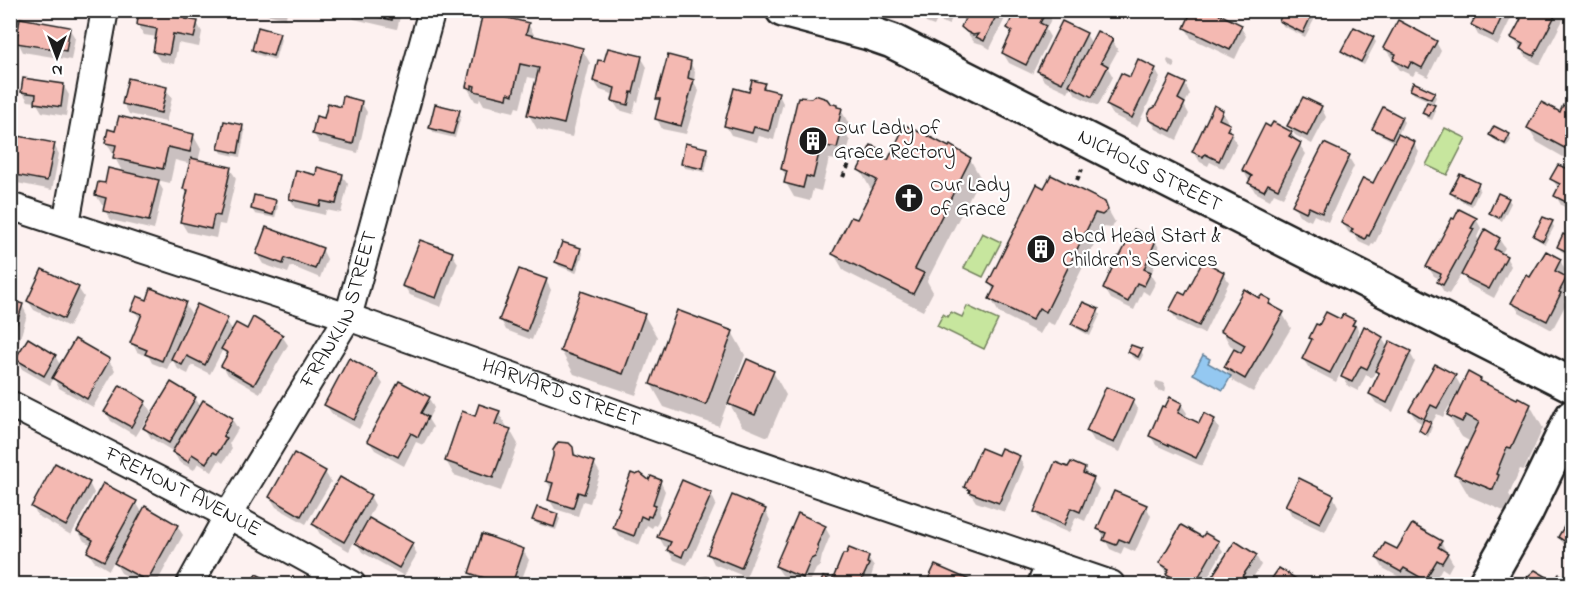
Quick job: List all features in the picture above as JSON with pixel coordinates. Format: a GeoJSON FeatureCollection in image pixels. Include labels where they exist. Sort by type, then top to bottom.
{"type":"FeatureCollection","features":[{"type":"Feature","properties":{"kind":"street"},"geometry":{"type":"LineString","coordinates":[[66,224],[105,10]]}},
{"type":"Feature","properties":{"kind":"street","name":"FRANKLIN STREET"},"geometry":{"type":"LineString","coordinates":[[190,585],[228,515],[348,317],[432,10]]}},
{"type":"Feature","properties":{"kind":"street","name":"NICHOLS STREET"},"geometry":{"type":"LineString","coordinates":[[783,10],[869,33],[892,42],[1572,385]]}},
{"type":"Feature","properties":{"kind":"street","name":"HARVARD STREET"},"geometry":{"type":"LineString","coordinates":[[10,206],[348,317],[699,443],[1046,574],[1111,585]]}},
{"type":"Feature","properties":{"kind":"street","name":"FREMONT AVENUE"},"geometry":{"type":"LineString","coordinates":[[10,404],[228,515],[352,585]]}},
{"type":"Feature","properties":{"kind":"street"},"geometry":{"type":"LineString","coordinates":[[1485,585],[1537,492],[1572,417]]}},
{"type":"Feature","properties":{"kind":"path"},"geometry":{"type":"LineString","coordinates":[[843,177],[854,153]]}},
{"type":"Feature","properties":{"kind":"green space"},"geometry":{"type":"Polygon","coordinates":[[[1445,128],[1466,138],[1447,175],[1426,165],[1445,128]]]}},
{"type":"Feature","properties":{"kind":"green space"},"geometry":{"type":"Polygon","coordinates":[[[982,233],[1001,242],[983,277],[964,268],[982,233]]]}},
{"type":"Feature","properties":{"kind":"green space"},"geometry":{"type":"Polygon","coordinates":[[[967,306],[998,320],[984,349],[937,326],[943,314],[948,317],[951,312],[962,317],[967,306]]]}},
{"type":"Feature","properties":{"kind":"water"},"geometry":{"type":"Polygon","coordinates":[[[1203,355],[1210,359],[1208,363],[1231,376],[1223,390],[1193,374],[1203,355]]]}},
{"type":"Feature","properties":{"kind":"building"},"geometry":{"type":"Polygon","coordinates":[[[139,10],[187,10],[185,19],[198,21],[194,38],[173,34],[169,55],[153,52],[157,29],[137,25],[139,10]]]}},
{"type":"Feature","properties":{"kind":"building"},"geometry":{"type":"Polygon","coordinates":[[[351,10],[394,10],[392,20],[351,10]]]}},
{"type":"Feature","properties":{"kind":"building"},"geometry":{"type":"Polygon","coordinates":[[[920,10],[946,10],[943,16],[932,11],[929,18],[919,14],[920,10]]]}},
{"type":"Feature","properties":{"kind":"building"},"geometry":{"type":"Polygon","coordinates":[[[969,10],[999,10],[984,41],[976,37],[978,34],[973,35],[961,27],[969,10]]]}},
{"type":"Feature","properties":{"kind":"building"},"geometry":{"type":"Polygon","coordinates":[[[1016,10],[1047,10],[1040,23],[1046,26],[1026,65],[1002,53],[1012,31],[1007,28],[1016,10]]]}},
{"type":"Feature","properties":{"kind":"building"},"geometry":{"type":"Polygon","coordinates":[[[1192,10],[1211,10],[1242,25],[1230,50],[1184,28],[1192,10]]]}},
{"type":"Feature","properties":{"kind":"building"},"geometry":{"type":"Polygon","coordinates":[[[1284,10],[1313,12],[1303,33],[1279,21],[1284,10]]]}},
{"type":"Feature","properties":{"kind":"building"},"geometry":{"type":"Polygon","coordinates":[[[1479,10],[1505,10],[1493,36],[1471,25],[1479,10]]]}},
{"type":"Feature","properties":{"kind":"building"},"geometry":{"type":"Polygon","coordinates":[[[1522,10],[1558,10],[1534,56],[1520,49],[1523,44],[1511,38],[1521,19],[1518,18],[1522,10]]]}},
{"type":"Feature","properties":{"kind":"building"},"geometry":{"type":"Polygon","coordinates":[[[483,12],[529,23],[526,34],[583,48],[564,124],[527,115],[539,68],[520,64],[513,95],[508,93],[507,99],[474,91],[475,86],[472,85],[472,89],[466,87],[483,12]]]}},
{"type":"Feature","properties":{"kind":"building"},"geometry":{"type":"Polygon","coordinates":[[[20,18],[70,27],[66,51],[16,43],[20,18]]]}},
{"type":"Feature","properties":{"kind":"building"},"geometry":{"type":"Polygon","coordinates":[[[1398,20],[1437,41],[1422,68],[1411,62],[1408,68],[1393,60],[1396,54],[1383,48],[1398,20]]]}},
{"type":"Feature","properties":{"kind":"building"},"geometry":{"type":"Polygon","coordinates":[[[1062,21],[1087,33],[1062,83],[1037,71],[1062,21]]]}},
{"type":"Feature","properties":{"kind":"building"},"geometry":{"type":"Polygon","coordinates":[[[258,27],[280,33],[273,56],[252,50],[258,27]]]}},
{"type":"Feature","properties":{"kind":"building"},"geometry":{"type":"Polygon","coordinates":[[[1354,27],[1374,37],[1361,62],[1341,51],[1354,27]]]}},
{"type":"Feature","properties":{"kind":"building"},"geometry":{"type":"Polygon","coordinates":[[[1097,31],[1113,39],[1101,62],[1108,66],[1092,97],[1069,85],[1097,31]]]}},
{"type":"Feature","properties":{"kind":"building"},"geometry":{"type":"Polygon","coordinates":[[[608,48],[642,56],[628,105],[612,101],[615,88],[593,81],[598,60],[604,61],[608,48]]]}},
{"type":"Feature","properties":{"kind":"building"},"geometry":{"type":"Polygon","coordinates":[[[668,55],[691,61],[688,78],[694,80],[681,126],[655,119],[660,99],[656,99],[668,55]]]}},
{"type":"Feature","properties":{"kind":"building"},"geometry":{"type":"Polygon","coordinates":[[[1138,59],[1156,68],[1132,118],[1106,105],[1121,73],[1130,77],[1138,59]]]}},
{"type":"Feature","properties":{"kind":"building"},"geometry":{"type":"Polygon","coordinates":[[[1171,76],[1186,83],[1178,99],[1185,103],[1171,131],[1149,120],[1148,115],[1155,107],[1171,76]]]}},
{"type":"Feature","properties":{"kind":"building"},"geometry":{"type":"Polygon","coordinates":[[[23,78],[64,84],[61,107],[35,103],[36,94],[21,92],[23,78]]]}},
{"type":"Feature","properties":{"kind":"building"},"geometry":{"type":"Polygon","coordinates":[[[128,78],[167,87],[161,113],[122,104],[128,78]]]}},
{"type":"Feature","properties":{"kind":"building"},"geometry":{"type":"Polygon","coordinates":[[[752,80],[765,83],[763,88],[779,92],[769,131],[754,127],[752,133],[724,126],[734,88],[749,92],[752,80]]]}},
{"type":"Feature","properties":{"kind":"building"},"geometry":{"type":"Polygon","coordinates":[[[1413,82],[1435,92],[1431,99],[1410,90],[1413,82]]]}},
{"type":"Feature","properties":{"kind":"building","name":"Our Lady of Grace Rectory"},"geometry":{"type":"Polygon","coordinates":[[[815,95],[842,108],[838,125],[843,126],[837,148],[821,145],[813,178],[806,176],[803,188],[784,183],[787,171],[781,169],[798,97],[811,98],[815,95]]]}},
{"type":"Feature","properties":{"kind":"building"},"geometry":{"type":"Polygon","coordinates":[[[343,96],[362,101],[353,144],[312,134],[316,116],[324,118],[328,103],[341,107],[343,96]]]}},
{"type":"Feature","properties":{"kind":"building"},"geometry":{"type":"Polygon","coordinates":[[[1303,97],[1322,106],[1307,136],[1287,126],[1303,97]]]}},
{"type":"Feature","properties":{"kind":"building"},"geometry":{"type":"Polygon","coordinates":[[[1427,102],[1435,105],[1429,116],[1422,113],[1427,102]]]}},
{"type":"Feature","properties":{"kind":"building"},"geometry":{"type":"Polygon","coordinates":[[[1541,102],[1560,112],[1563,105],[1572,110],[1572,152],[1527,128],[1541,102]]]}},
{"type":"Feature","properties":{"kind":"building"},"geometry":{"type":"Polygon","coordinates":[[[435,104],[460,110],[453,134],[429,128],[435,104]]]}},
{"type":"Feature","properties":{"kind":"building"},"geometry":{"type":"Polygon","coordinates":[[[1214,105],[1223,110],[1219,119],[1230,124],[1227,130],[1232,132],[1219,161],[1205,154],[1203,157],[1192,152],[1214,105]]]}},
{"type":"Feature","properties":{"kind":"building"},"geometry":{"type":"Polygon","coordinates":[[[1383,107],[1402,117],[1392,138],[1372,129],[1383,107]]]}},
{"type":"Feature","properties":{"kind":"building"},"geometry":{"type":"Polygon","coordinates":[[[119,116],[194,134],[190,152],[168,147],[163,169],[113,158],[116,145],[105,143],[108,129],[115,131],[119,116]]]}},
{"type":"Feature","properties":{"kind":"building"},"geometry":{"type":"Polygon","coordinates":[[[224,121],[243,125],[238,153],[218,149],[224,121]]]}},
{"type":"Feature","properties":{"kind":"building"},"geometry":{"type":"Polygon","coordinates":[[[1273,122],[1292,132],[1289,136],[1301,143],[1278,189],[1268,184],[1264,191],[1248,183],[1252,176],[1242,170],[1265,124],[1270,127],[1273,122]]]}},
{"type":"Feature","properties":{"kind":"building","name":"Our Lady of Grace"},"geometry":{"type":"Polygon","coordinates":[[[905,125],[921,133],[922,131],[949,147],[950,145],[971,158],[915,269],[924,273],[913,294],[832,254],[851,217],[857,219],[877,180],[858,170],[871,145],[884,151],[881,157],[888,160],[905,125]]]}},
{"type":"Feature","properties":{"kind":"building"},"geometry":{"type":"Polygon","coordinates":[[[1494,126],[1510,134],[1505,144],[1489,135],[1494,126]]]}},
{"type":"Feature","properties":{"kind":"building"},"geometry":{"type":"Polygon","coordinates":[[[1398,134],[1415,142],[1369,236],[1367,235],[1365,239],[1351,232],[1353,229],[1341,223],[1363,178],[1373,183],[1398,134]]]}},
{"type":"Feature","properties":{"kind":"building"},"geometry":{"type":"Polygon","coordinates":[[[13,135],[55,143],[47,181],[10,174],[10,145],[13,135]]]}},
{"type":"Feature","properties":{"kind":"building"},"geometry":{"type":"Polygon","coordinates":[[[685,143],[707,148],[703,169],[681,164],[685,143]]]}},
{"type":"Feature","properties":{"kind":"building"},"geometry":{"type":"Polygon","coordinates":[[[1324,143],[1350,155],[1322,213],[1309,207],[1306,212],[1292,205],[1324,143]]]}},
{"type":"Feature","properties":{"kind":"building"},"geometry":{"type":"Polygon","coordinates":[[[191,158],[231,167],[220,216],[214,215],[211,229],[180,222],[188,190],[183,189],[191,158]]]}},
{"type":"Feature","properties":{"kind":"building"},"geometry":{"type":"Polygon","coordinates":[[[1558,165],[1572,170],[1572,205],[1554,196],[1560,184],[1550,179],[1558,165]]]}},
{"type":"Feature","properties":{"kind":"building"},"geometry":{"type":"Polygon","coordinates":[[[317,167],[343,174],[336,204],[321,201],[320,206],[289,199],[296,170],[316,175],[317,167]]]}},
{"type":"Feature","properties":{"kind":"building"},"geometry":{"type":"Polygon","coordinates":[[[108,168],[159,180],[149,221],[103,211],[106,198],[95,195],[98,182],[105,183],[108,168]]]}},
{"type":"Feature","properties":{"kind":"building"},"geometry":{"type":"Polygon","coordinates":[[[1460,174],[1479,183],[1469,202],[1450,193],[1460,174]]]}},
{"type":"Feature","properties":{"kind":"building","name":"abcd Head Start & Children's Services"},"geometry":{"type":"Polygon","coordinates":[[[1051,175],[1105,202],[1108,210],[1102,215],[1095,213],[1046,312],[1039,308],[1032,320],[989,299],[995,287],[988,283],[1037,184],[1044,188],[1051,175]]]}},
{"type":"Feature","properties":{"kind":"building"},"geometry":{"type":"Polygon","coordinates":[[[1498,193],[1509,198],[1499,218],[1489,213],[1498,193]]]}},
{"type":"Feature","properties":{"kind":"building"},"geometry":{"type":"Polygon","coordinates":[[[254,195],[276,200],[273,215],[251,209],[254,195]]]}},
{"type":"Feature","properties":{"kind":"building"},"geometry":{"type":"Polygon","coordinates":[[[1459,209],[1477,218],[1471,228],[1474,229],[1443,285],[1437,282],[1441,274],[1426,267],[1459,209]]]}},
{"type":"Feature","properties":{"kind":"building"},"geometry":{"type":"Polygon","coordinates":[[[1543,217],[1553,221],[1543,241],[1533,236],[1543,217]]]}},
{"type":"Feature","properties":{"kind":"building"},"geometry":{"type":"Polygon","coordinates":[[[266,227],[323,248],[315,269],[285,258],[283,264],[256,254],[266,227]]]}},
{"type":"Feature","properties":{"kind":"building"},"geometry":{"type":"Polygon","coordinates":[[[1134,229],[1156,240],[1144,269],[1151,272],[1144,286],[1137,283],[1128,302],[1103,289],[1117,257],[1120,256],[1134,229]]]}},
{"type":"Feature","properties":{"kind":"building"},"geometry":{"type":"Polygon","coordinates":[[[1485,229],[1500,238],[1494,249],[1507,256],[1489,289],[1461,275],[1485,229]]]}},
{"type":"Feature","properties":{"kind":"building"},"geometry":{"type":"Polygon","coordinates":[[[1563,234],[1572,239],[1572,254],[1557,247],[1563,234]]]}},
{"type":"Feature","properties":{"kind":"building"},"geometry":{"type":"Polygon","coordinates":[[[420,240],[453,252],[436,298],[402,286],[420,240]]]}},
{"type":"Feature","properties":{"kind":"building"},"geometry":{"type":"Polygon","coordinates":[[[562,242],[581,248],[574,269],[555,262],[562,242]]]}},
{"type":"Feature","properties":{"kind":"building"},"geometry":{"type":"Polygon","coordinates":[[[1546,251],[1561,259],[1555,271],[1567,277],[1547,321],[1511,303],[1526,275],[1530,277],[1546,251]]]}},
{"type":"Feature","properties":{"kind":"building"},"geometry":{"type":"Polygon","coordinates":[[[1203,261],[1224,272],[1199,326],[1169,311],[1179,292],[1185,295],[1203,261]]]}},
{"type":"Feature","properties":{"kind":"building"},"geometry":{"type":"Polygon","coordinates":[[[42,269],[79,287],[64,319],[27,301],[42,269]]]}},
{"type":"Feature","properties":{"kind":"building"},"geometry":{"type":"Polygon","coordinates":[[[519,269],[547,279],[527,331],[499,320],[519,269]]]}},
{"type":"Feature","properties":{"kind":"building"},"geometry":{"type":"Polygon","coordinates":[[[151,288],[186,302],[162,361],[145,354],[147,350],[130,343],[142,314],[131,310],[137,296],[147,300],[151,288]]]}},
{"type":"Feature","properties":{"kind":"building"},"geometry":{"type":"Polygon","coordinates":[[[1244,289],[1259,298],[1262,295],[1271,300],[1269,304],[1284,312],[1245,379],[1224,367],[1234,349],[1241,353],[1245,345],[1220,331],[1244,289]]]}},
{"type":"Feature","properties":{"kind":"building"},"geometry":{"type":"Polygon","coordinates":[[[581,291],[645,314],[623,374],[560,351],[581,291]]]}},
{"type":"Feature","properties":{"kind":"building"},"geometry":{"type":"Polygon","coordinates":[[[10,300],[23,304],[10,344],[10,300]]]}},
{"type":"Feature","properties":{"kind":"building"},"geometry":{"type":"Polygon","coordinates":[[[1083,302],[1099,309],[1088,332],[1071,324],[1083,302]]]}},
{"type":"Feature","properties":{"kind":"building"},"geometry":{"type":"Polygon","coordinates":[[[197,304],[228,318],[205,365],[187,356],[182,365],[171,359],[197,304]]]}},
{"type":"Feature","properties":{"kind":"building"},"geometry":{"type":"Polygon","coordinates":[[[677,310],[733,331],[706,405],[650,384],[677,310]]]}},
{"type":"Feature","properties":{"kind":"building"},"geometry":{"type":"Polygon","coordinates":[[[1326,312],[1340,319],[1343,314],[1355,320],[1352,325],[1355,326],[1330,373],[1302,359],[1312,339],[1309,338],[1316,324],[1319,325],[1326,312]]]}},
{"type":"Feature","properties":{"kind":"building"},"geometry":{"type":"Polygon","coordinates":[[[253,317],[283,335],[254,385],[221,366],[228,353],[221,349],[236,323],[247,329],[253,317]]]}},
{"type":"Feature","properties":{"kind":"building"},"geometry":{"type":"Polygon","coordinates":[[[1364,326],[1383,337],[1367,369],[1361,366],[1352,382],[1341,377],[1364,326]]]}},
{"type":"Feature","properties":{"kind":"building"},"geometry":{"type":"Polygon","coordinates":[[[28,338],[56,355],[44,376],[15,359],[28,338]]]}},
{"type":"Feature","properties":{"kind":"building"},"geometry":{"type":"Polygon","coordinates":[[[75,339],[110,359],[87,399],[52,378],[75,339]]]}},
{"type":"Feature","properties":{"kind":"building"},"geometry":{"type":"Polygon","coordinates":[[[1390,341],[1411,351],[1387,403],[1369,394],[1379,373],[1375,371],[1390,341]]]}},
{"type":"Feature","properties":{"kind":"building"},"geometry":{"type":"Polygon","coordinates":[[[1131,345],[1142,349],[1138,357],[1128,352],[1131,345]]]}},
{"type":"Feature","properties":{"kind":"building"},"geometry":{"type":"Polygon","coordinates":[[[349,358],[378,374],[354,420],[324,405],[349,358]]]}},
{"type":"Feature","properties":{"kind":"building"},"geometry":{"type":"Polygon","coordinates":[[[747,359],[774,371],[755,415],[728,404],[747,359]]]}},
{"type":"Feature","properties":{"kind":"building"},"geometry":{"type":"Polygon","coordinates":[[[1435,364],[1456,375],[1437,408],[1431,405],[1424,419],[1409,410],[1435,364]]]}},
{"type":"Feature","properties":{"kind":"building"},"geometry":{"type":"Polygon","coordinates":[[[1468,372],[1481,379],[1480,381],[1531,404],[1511,448],[1507,447],[1496,474],[1499,475],[1493,490],[1454,474],[1479,422],[1466,415],[1462,422],[1447,415],[1468,372]]]}},
{"type":"Feature","properties":{"kind":"building"},"geometry":{"type":"Polygon","coordinates":[[[399,381],[430,397],[421,413],[428,417],[418,437],[411,433],[398,457],[367,441],[399,381]]]}},
{"type":"Feature","properties":{"kind":"building"},"geometry":{"type":"Polygon","coordinates":[[[171,382],[196,397],[169,443],[143,428],[171,382]]]}},
{"type":"Feature","properties":{"kind":"building"},"geometry":{"type":"Polygon","coordinates":[[[120,385],[146,401],[131,427],[104,412],[120,385]]]}},
{"type":"Feature","properties":{"kind":"building"},"geometry":{"type":"Polygon","coordinates":[[[1106,387],[1134,399],[1114,443],[1086,431],[1106,387]]]}},
{"type":"Feature","properties":{"kind":"building"},"geometry":{"type":"Polygon","coordinates":[[[1170,397],[1182,403],[1178,413],[1199,423],[1204,413],[1215,419],[1196,458],[1149,436],[1162,406],[1165,407],[1170,397]]]}},
{"type":"Feature","properties":{"kind":"building"},"geometry":{"type":"Polygon","coordinates":[[[203,400],[233,418],[223,436],[227,438],[217,454],[213,452],[206,463],[192,454],[188,462],[172,452],[203,400]]]}},
{"type":"Feature","properties":{"kind":"building"},"geometry":{"type":"Polygon","coordinates":[[[479,404],[500,411],[495,424],[511,429],[493,478],[445,461],[462,411],[475,416],[479,404]]]}},
{"type":"Feature","properties":{"kind":"building"},"geometry":{"type":"Polygon","coordinates":[[[1424,419],[1431,422],[1425,434],[1419,430],[1424,419]]]}},
{"type":"Feature","properties":{"kind":"building"},"geometry":{"type":"Polygon","coordinates":[[[558,442],[569,443],[573,447],[574,455],[595,462],[584,494],[578,492],[573,508],[548,500],[553,483],[546,481],[553,450],[558,442]]]}},
{"type":"Feature","properties":{"kind":"building"},"geometry":{"type":"Polygon","coordinates":[[[981,448],[998,455],[1001,448],[1020,456],[999,503],[969,492],[970,490],[964,487],[981,448]]]}},
{"type":"Feature","properties":{"kind":"building"},"geometry":{"type":"Polygon","coordinates":[[[294,453],[326,471],[301,516],[269,497],[294,453]]]}},
{"type":"Feature","properties":{"kind":"building"},"geometry":{"type":"Polygon","coordinates":[[[1055,462],[1068,467],[1071,462],[1085,468],[1083,473],[1094,478],[1080,512],[1071,508],[1064,525],[1034,512],[1055,462]]]}},
{"type":"Feature","properties":{"kind":"building"},"geometry":{"type":"Polygon","coordinates":[[[55,463],[90,482],[66,526],[31,507],[55,463]]]}},
{"type":"Feature","properties":{"kind":"building"},"geometry":{"type":"Polygon","coordinates":[[[631,473],[636,475],[640,473],[649,480],[651,476],[661,480],[651,517],[648,516],[647,519],[641,516],[634,536],[613,528],[631,473]]]}},
{"type":"Feature","properties":{"kind":"building"},"geometry":{"type":"Polygon","coordinates":[[[340,477],[371,495],[344,542],[312,524],[340,477]]]}},
{"type":"Feature","properties":{"kind":"building"},"geometry":{"type":"Polygon","coordinates":[[[1299,478],[1334,495],[1320,523],[1285,506],[1299,478]]]}},
{"type":"Feature","properties":{"kind":"building"},"geometry":{"type":"Polygon","coordinates":[[[682,480],[712,493],[682,557],[667,550],[671,542],[657,537],[682,480]]]}},
{"type":"Feature","properties":{"kind":"building"},"geometry":{"type":"Polygon","coordinates":[[[103,483],[137,501],[104,561],[87,552],[93,540],[77,531],[103,483]]]}},
{"type":"Feature","properties":{"kind":"building"},"geometry":{"type":"Polygon","coordinates":[[[1114,491],[1147,505],[1129,543],[1119,539],[1116,545],[1103,540],[1106,533],[1097,529],[1114,491]]]}},
{"type":"Feature","properties":{"kind":"building"},"geometry":{"type":"Polygon","coordinates":[[[732,495],[766,509],[741,568],[707,554],[732,495]]]}},
{"type":"Feature","properties":{"kind":"building"},"geometry":{"type":"Polygon","coordinates":[[[145,506],[178,525],[147,581],[114,563],[145,506]]]}},
{"type":"Feature","properties":{"kind":"building"},"geometry":{"type":"Polygon","coordinates":[[[537,507],[558,514],[554,527],[532,520],[537,507]]]}},
{"type":"Feature","properties":{"kind":"building"},"geometry":{"type":"Polygon","coordinates":[[[798,513],[826,526],[817,545],[818,550],[815,557],[811,559],[803,578],[775,566],[798,513]]]}},
{"type":"Feature","properties":{"kind":"building"},"geometry":{"type":"Polygon","coordinates":[[[1572,513],[1572,546],[1558,537],[1572,513]]]}},
{"type":"Feature","properties":{"kind":"building"},"geometry":{"type":"Polygon","coordinates":[[[369,518],[413,543],[399,568],[355,543],[369,518]]]}},
{"type":"Feature","properties":{"kind":"building"},"geometry":{"type":"Polygon","coordinates":[[[1412,524],[1442,541],[1438,547],[1448,553],[1442,563],[1437,560],[1425,580],[1404,568],[1401,572],[1376,558],[1385,543],[1397,549],[1412,524]]]}},
{"type":"Feature","properties":{"kind":"building"},"geometry":{"type":"Polygon","coordinates":[[[1181,525],[1202,537],[1205,533],[1219,541],[1195,583],[1185,577],[1182,582],[1166,574],[1169,569],[1159,563],[1181,525]]]}},
{"type":"Feature","properties":{"kind":"building"},"geometry":{"type":"Polygon","coordinates":[[[482,534],[524,549],[512,584],[503,584],[469,573],[482,534]]]}},
{"type":"Feature","properties":{"kind":"building"},"geometry":{"type":"Polygon","coordinates":[[[1235,541],[1257,555],[1237,584],[1207,584],[1235,541]]]}},
{"type":"Feature","properties":{"kind":"building"},"geometry":{"type":"Polygon","coordinates":[[[849,548],[869,556],[867,563],[869,564],[860,584],[820,584],[823,577],[832,581],[843,554],[846,554],[849,548]]]}},
{"type":"Feature","properties":{"kind":"building"},"geometry":{"type":"Polygon","coordinates":[[[935,565],[979,584],[926,584],[935,565]]]}},
{"type":"Feature","properties":{"kind":"building"},"geometry":{"type":"Polygon","coordinates":[[[1279,568],[1304,584],[1268,584],[1279,568]]]}},
{"type":"Feature","properties":{"kind":"building"},"geometry":{"type":"Polygon","coordinates":[[[1535,570],[1554,581],[1559,574],[1572,584],[1528,584],[1527,577],[1535,570]]]}},
{"type":"Feature","properties":{"kind":"building"},"geometry":{"type":"Polygon","coordinates":[[[256,574],[276,584],[250,584],[256,574]]]}},
{"type":"Feature","properties":{"kind":"building"},"geometry":{"type":"Polygon","coordinates":[[[707,577],[727,584],[693,584],[694,580],[698,582],[699,578],[707,577]]]}},
{"type":"Feature","properties":{"kind":"place","name":"Our Lady of Grace Rectory"},"geometry":{"type":"Point","coordinates":[813,141]}},
{"type":"Feature","properties":{"kind":"place","name":"Our Lady of Grace"},"geometry":{"type":"Point","coordinates":[909,198]}},
{"type":"Feature","properties":{"kind":"place","name":"abcd Head Start & Children's Services"},"geometry":{"type":"Point","coordinates":[1041,249]}}]}
